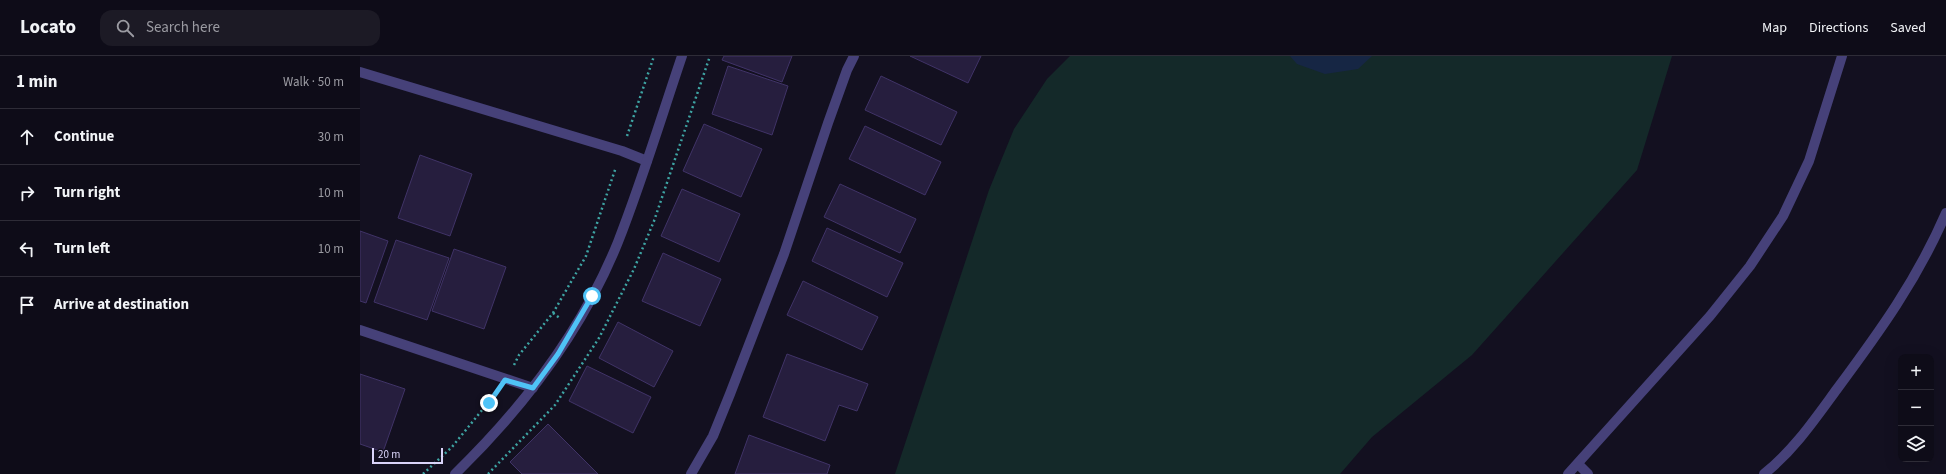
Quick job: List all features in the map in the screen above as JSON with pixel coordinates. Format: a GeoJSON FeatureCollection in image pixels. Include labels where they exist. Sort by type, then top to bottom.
{"type":"FeatureCollection","features":[{"type":"Feature","properties":{"kind":"street"},"geometry":{"type":"LineString","coordinates":[[455,474],[502,426],[533,388],[558,354],[592,296],[617,243],[647,161],[682,56]]}},
{"type":"Feature","properties":{"kind":"street"},"geometry":{"type":"LineString","coordinates":[[691,474],[713,436],[733,387],[784,254],[828,123],[847,70],[854,56]]}},
{"type":"Feature","properties":{"kind":"street"},"geometry":{"type":"LineString","coordinates":[[1568,474],[1578,465],[1710,316],[1750,266],[1783,216],[1809,161],[1842,56]]}},
{"type":"Feature","properties":{"kind":"street"},"geometry":{"type":"LineString","coordinates":[[360,72],[622,151],[647,161]]}},
{"type":"Feature","properties":{"kind":"street"},"geometry":{"type":"LineString","coordinates":[[1764,474],[1778,463],[1800,439],[1885,325],[1910,286],[1933,244],[1946,213]]}},
{"type":"Feature","properties":{"kind":"street"},"geometry":{"type":"LineString","coordinates":[[360,330],[505,380],[533,388]]}},
{"type":"Feature","properties":{"kind":"street"},"geometry":{"type":"LineString","coordinates":[[1578,465],[1588,474]]}},
{"type":"Feature","properties":{"kind":"path"},"geometry":{"type":"LineString","coordinates":[[423,474],[452,447],[489,403],[505,380],[519,355],[553,313],[586,256],[654,56]]}},
{"type":"Feature","properties":{"kind":"green space"},"geometry":{"type":"Polygon","coordinates":[[[1070,56],[1672,56],[1637,170],[1472,355],[1372,437],[1340,474],[895,474],[989,190],[1014,129],[1047,79],[1070,56]]]}},
{"type":"Feature","properties":{"kind":"water"},"geometry":{"type":"Polygon","coordinates":[[[1290,56],[1372,56],[1358,69],[1325,74],[1297,64],[1290,56]]]}},
{"type":"Feature","properties":{"kind":"building"},"geometry":{"type":"Polygon","coordinates":[[[724,56],[792,56],[782,82],[722,60],[724,56]]]}},
{"type":"Feature","properties":{"kind":"building"},"geometry":{"type":"Polygon","coordinates":[[[910,56],[981,56],[968,83],[910,56]]]}},
{"type":"Feature","properties":{"kind":"building"},"geometry":{"type":"Polygon","coordinates":[[[728,66],[788,86],[772,135],[712,114],[728,66]]]}},
{"type":"Feature","properties":{"kind":"building"},"geometry":{"type":"Polygon","coordinates":[[[881,76],[957,112],[941,145],[865,110],[881,76]]]}},
{"type":"Feature","properties":{"kind":"building"},"geometry":{"type":"Polygon","coordinates":[[[704,124],[762,149],[741,197],[683,171],[704,124]]]}},
{"type":"Feature","properties":{"kind":"building"},"geometry":{"type":"Polygon","coordinates":[[[865,126],[941,162],[925,195],[849,159],[865,126]]]}},
{"type":"Feature","properties":{"kind":"building"},"geometry":{"type":"Polygon","coordinates":[[[420,155],[472,174],[450,236],[398,218],[420,155]]]}},
{"type":"Feature","properties":{"kind":"building"},"geometry":{"type":"Polygon","coordinates":[[[840,184],[916,219],[900,253],[824,217],[840,184]]]}},
{"type":"Feature","properties":{"kind":"building"},"geometry":{"type":"Polygon","coordinates":[[[682,189],[740,214],[719,262],[661,236],[682,189]]]}},
{"type":"Feature","properties":{"kind":"building"},"geometry":{"type":"Polygon","coordinates":[[[827,228],[903,263],[887,297],[812,261],[827,228]]]}},
{"type":"Feature","properties":{"kind":"building"},"geometry":{"type":"Polygon","coordinates":[[[360,231],[388,241],[366,303],[360,301],[360,231]]]}},
{"type":"Feature","properties":{"kind":"building"},"geometry":{"type":"Polygon","coordinates":[[[396,240],[449,258],[427,320],[374,302],[396,240]]]}},
{"type":"Feature","properties":{"kind":"building"},"geometry":{"type":"Polygon","coordinates":[[[454,249],[506,267],[484,329],[432,311],[454,249]]]}},
{"type":"Feature","properties":{"kind":"building"},"geometry":{"type":"Polygon","coordinates":[[[663,253],[721,279],[700,326],[642,301],[663,253]]]}},
{"type":"Feature","properties":{"kind":"building"},"geometry":{"type":"Polygon","coordinates":[[[803,281],[878,317],[862,350],[787,315],[803,281]]]}},
{"type":"Feature","properties":{"kind":"building"},"geometry":{"type":"Polygon","coordinates":[[[618,322],[673,351],[654,387],[599,358],[618,322]]]}},
{"type":"Feature","properties":{"kind":"building"},"geometry":{"type":"Polygon","coordinates":[[[787,354],[868,384],[857,411],[839,405],[825,441],[763,417],[787,354]]]}},
{"type":"Feature","properties":{"kind":"building"},"geometry":{"type":"Polygon","coordinates":[[[587,366],[651,397],[633,433],[569,401],[587,366]]]}},
{"type":"Feature","properties":{"kind":"building"},"geometry":{"type":"Polygon","coordinates":[[[360,374],[405,389],[383,452],[360,444],[360,374]]]}},
{"type":"Feature","properties":{"kind":"building"},"geometry":{"type":"Polygon","coordinates":[[[548,424],[598,474],[522,474],[510,462],[548,424]]]}},
{"type":"Feature","properties":{"kind":"building"},"geometry":{"type":"Polygon","coordinates":[[[749,435],[830,465],[827,474],[735,474],[749,435]]]}},
{"type":"Feature","properties":{"kind":"route"},"geometry":{"type":"LineString","coordinates":[[489,403],[505,380],[533,388],[558,354],[592,296]]}}]}
